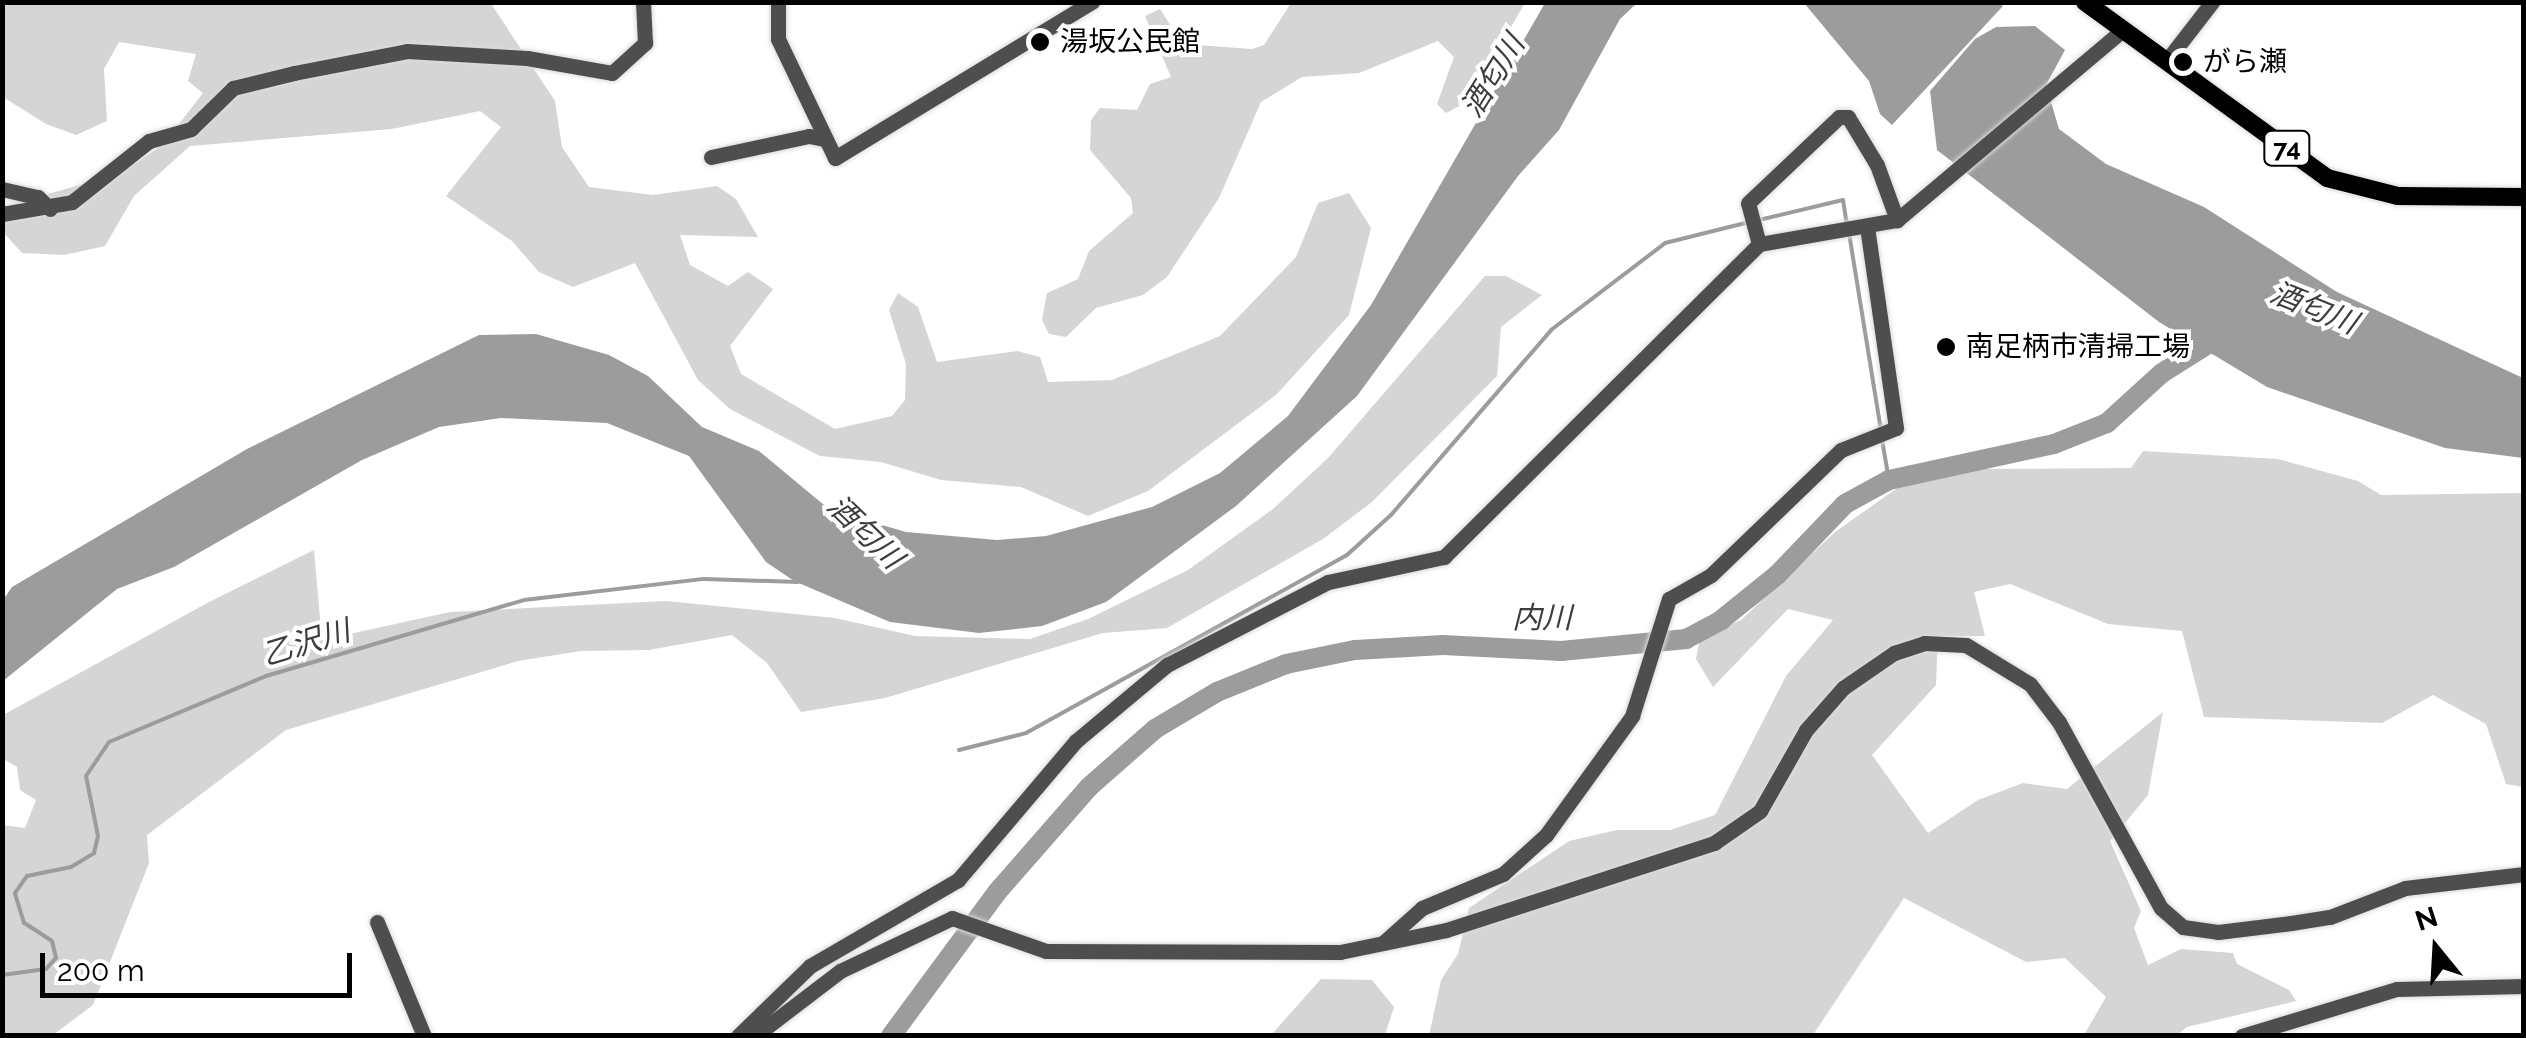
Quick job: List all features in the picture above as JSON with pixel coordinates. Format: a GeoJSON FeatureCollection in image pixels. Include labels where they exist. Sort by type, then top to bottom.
{"type":"FeatureCollection","features":[{"type":"Feature","properties":{"kind":"main road","name":"74"},"geometry":{"type":"LineString","coordinates":[[2085,2],[2326,178],[2353,189],[2398,196],[2524,197]]}},
{"type":"Feature","properties":{"kind":"street"},"geometry":{"type":"LineString","coordinates":[[2,214],[50,209],[72,202],[149,140],[190,129],[233,88],[294,73],[408,51],[527,58],[612,73],[644,43],[643,2]]}},
{"type":"Feature","properties":{"kind":"street"},"geometry":{"type":"LineString","coordinates":[[778,2],[778,39],[834,158],[1092,2]]}},
{"type":"Feature","properties":{"kind":"street"},"geometry":{"type":"LineString","coordinates":[[2168,60],[2212,2]]}},
{"type":"Feature","properties":{"kind":"street"},"geometry":{"type":"LineString","coordinates":[[738,1036],[810,966],[958,880],[1076,741],[1167,665],[1328,582],[1444,557],[1757,240],[1839,232],[1895,218],[2124,30]]}},
{"type":"Feature","properties":{"kind":"street"},"geometry":{"type":"LineString","coordinates":[[1757,240],[1748,203],[1839,118],[1848,118],[1876,166],[1895,218]]}},
{"type":"Feature","properties":{"kind":"street"},"geometry":{"type":"LineString","coordinates":[[711,157],[810,136],[824,139]]}},
{"type":"Feature","properties":{"kind":"street"},"geometry":{"type":"LineString","coordinates":[[2,189],[38,197],[50,209]]}},
{"type":"Feature","properties":{"kind":"street"},"geometry":{"type":"LineString","coordinates":[[1384,942],[1422,908],[1503,874],[1546,835],[1632,716],[1670,599],[1711,574],[1841,450],[1896,428],[1867,227]]}},
{"type":"Feature","properties":{"kind":"street"},"geometry":{"type":"LineString","coordinates":[[756,1036],[840,971],[952,918],[993,938],[1046,951],[1340,952],[1446,930],[1714,843],[1760,811],[1806,730],[1843,688],[1894,653],[1924,643],[1986,653],[2038,693],[2132,847],[2160,908],[2183,927],[2218,932],[2291,924],[2405,888],[2524,874]]}},
{"type":"Feature","properties":{"kind":"street"},"geometry":{"type":"LineString","coordinates":[[377,922],[424,1036]]}},
{"type":"Feature","properties":{"kind":"street"},"geometry":{"type":"LineString","coordinates":[[2242,1036],[2397,989],[2524,986]]}},
{"type":"Feature","properties":{"kind":"shaded area"},"geometry":{"type":"Polygon","coordinates":[[[3,3],[492,5],[555,101],[562,147],[589,187],[653,195],[717,186],[736,199],[758,237],[680,235],[690,265],[728,286],[748,272],[773,289],[730,346],[741,374],[835,429],[892,416],[905,400],[906,364],[889,310],[898,293],[918,307],[937,362],[1017,351],[1040,357],[1048,382],[1112,380],[1220,336],[1296,257],[1318,203],[1349,193],[1371,228],[1349,315],[1276,395],[1148,491],[1088,516],[1021,487],[941,480],[881,462],[820,456],[730,409],[698,380],[635,263],[573,287],[539,272],[512,241],[446,196],[501,127],[480,111],[392,129],[190,146],[134,196],[105,246],[64,255],[22,253],[3,232],[3,207],[121,173],[163,145],[203,93],[188,81],[196,54],[119,42],[104,69],[107,121],[76,135],[46,124],[3,97],[3,3]]]}},
{"type":"Feature","properties":{"kind":"shaded area"},"geometry":{"type":"Polygon","coordinates":[[[1291,3],[1525,3],[1467,102],[1446,113],[1437,104],[1454,57],[1438,41],[1359,73],[1302,77],[1261,102],[1219,198],[1167,277],[1143,295],[1096,308],[1066,337],[1049,334],[1042,320],[1047,293],[1078,279],[1089,251],[1133,213],[1131,198],[1090,150],[1091,120],[1100,108],[1137,110],[1150,84],[1171,77],[1145,16],[1160,9],[1178,37],[1197,45],[1252,49],[1264,45],[1291,3]]]}},
{"type":"Feature","properties":{"kind":"shaded area"},"geometry":{"type":"Polygon","coordinates":[[[1485,276],[1506,276],[1542,295],[1501,327],[1497,376],[1372,502],[1323,539],[1167,628],[1103,633],[885,698],[801,712],[767,663],[732,635],[649,650],[581,651],[518,661],[286,730],[147,835],[149,863],[93,1005],[53,1035],[3,1035],[3,825],[25,828],[36,800],[20,790],[17,767],[3,759],[3,715],[209,602],[314,550],[322,640],[450,612],[666,601],[835,618],[915,636],[1030,639],[1088,619],[1188,570],[1273,509],[1328,458],[1485,276]]]}},
{"type":"Feature","properties":{"kind":"shaded area"},"geometry":{"type":"Polygon","coordinates":[[[2143,451],[2278,459],[2358,481],[2381,495],[2523,493],[2523,787],[2506,784],[2486,724],[2433,695],[2382,723],[2204,717],[2182,631],[2108,624],[2010,584],[1974,592],[1985,636],[1938,636],[1936,685],[1872,755],[1928,833],[1978,800],[2023,783],[2067,789],[2163,712],[2148,795],[2110,841],[2141,911],[2134,928],[2148,965],[2181,949],[2233,953],[2237,964],[2289,990],[2296,1001],[2187,1027],[2177,1035],[2084,1035],[2106,997],[2065,958],[2026,962],[1904,898],[1813,1035],[1429,1036],[1441,980],[1458,954],[1469,908],[1569,841],[1617,830],[1670,830],[1715,815],[1786,676],[1833,620],[1788,609],[1713,687],[1696,659],[1700,638],[1741,620],[1835,532],[1900,486],[1981,469],[2131,468],[2143,451]]]}},
{"type":"Feature","properties":{"kind":"shaded area"},"geometry":{"type":"Polygon","coordinates":[[[1321,979],[1372,980],[1394,1007],[1385,1035],[1271,1035],[1321,979]]]}},
{"type":"Feature","properties":{"kind":"water"},"geometry":{"type":"Polygon","coordinates":[[[1994,2],[2003,6],[1892,125],[1880,114],[1869,81],[1804,3],[1994,2]]]}},
{"type":"Feature","properties":{"kind":"water","name":"酒匂川"},"geometry":{"type":"Polygon","coordinates":[[[1545,3],[1637,3],[1620,19],[1559,130],[1518,176],[1357,396],[1236,506],[1106,602],[1042,626],[979,633],[890,622],[794,581],[766,562],[689,456],[607,423],[501,418],[439,427],[362,460],[174,567],[117,589],[3,681],[3,600],[12,587],[247,449],[479,335],[536,334],[609,355],[648,376],[702,427],[759,451],[830,510],[906,532],[997,540],[1046,536],[1152,507],[1220,473],[1288,416],[1371,305],[1545,3]]]}},
{"type":"Feature","properties":{"kind":"water","name":"酒匂川"},"geometry":{"type":"Polygon","coordinates":[[[2035,26],[2065,50],[2046,85],[2059,129],[2106,164],[2204,207],[2337,292],[2523,378],[2523,458],[2445,448],[2267,387],[2159,322],[1937,150],[1930,91],[1975,39],[1996,27],[2035,26]]]}},
{"type":"Feature","properties":{"kind":"waterway"},"geometry":{"type":"LineString","coordinates":[[1759,220],[1843,200],[1847,224]]}},
{"type":"Feature","properties":{"kind":"waterway"},"geometry":{"type":"LineString","coordinates":[[959,750],[1026,733],[1347,555],[1391,515],[1551,330],[1665,243],[1749,222]]}},
{"type":"Feature","properties":{"kind":"waterway"},"geometry":{"type":"LineString","coordinates":[[1849,233],[1881,431]]}},
{"type":"Feature","properties":{"kind":"waterway","name":"内川"},"geometry":{"type":"LineString","coordinates":[[891,1036],[998,891],[1089,787],[1155,729],[1217,692],[1286,664],[1355,650],[1443,645],[1561,651],[1686,639],[1721,620],[1777,575],[1845,504],[1889,480],[2054,444],[2107,423],[2162,373],[2224,334]]}},
{"type":"Feature","properties":{"kind":"waterway"},"geometry":{"type":"LineString","coordinates":[[1882,440],[1889,480]]}},
{"type":"Feature","properties":{"kind":"waterway","name":"乙沢川"},"geometry":{"type":"LineString","coordinates":[[2,975],[46,969],[56,958],[52,941],[24,923],[15,893],[27,876],[71,867],[94,853],[98,836],[86,776],[109,742],[266,676],[524,600],[704,579],[798,582]]}},
{"type":"Feature","properties":{"kind":"place","name":"湯坂公民館"},"geometry":{"type":"Point","coordinates":[1040,42]}},
{"type":"Feature","properties":{"kind":"place","name":"がら瀬"},"geometry":{"type":"Point","coordinates":[2183,62]}},
{"type":"Feature","properties":{"kind":"place","name":"南足柄市清掃工場"},"geometry":{"type":"Point","coordinates":[1946,347]}}]}
